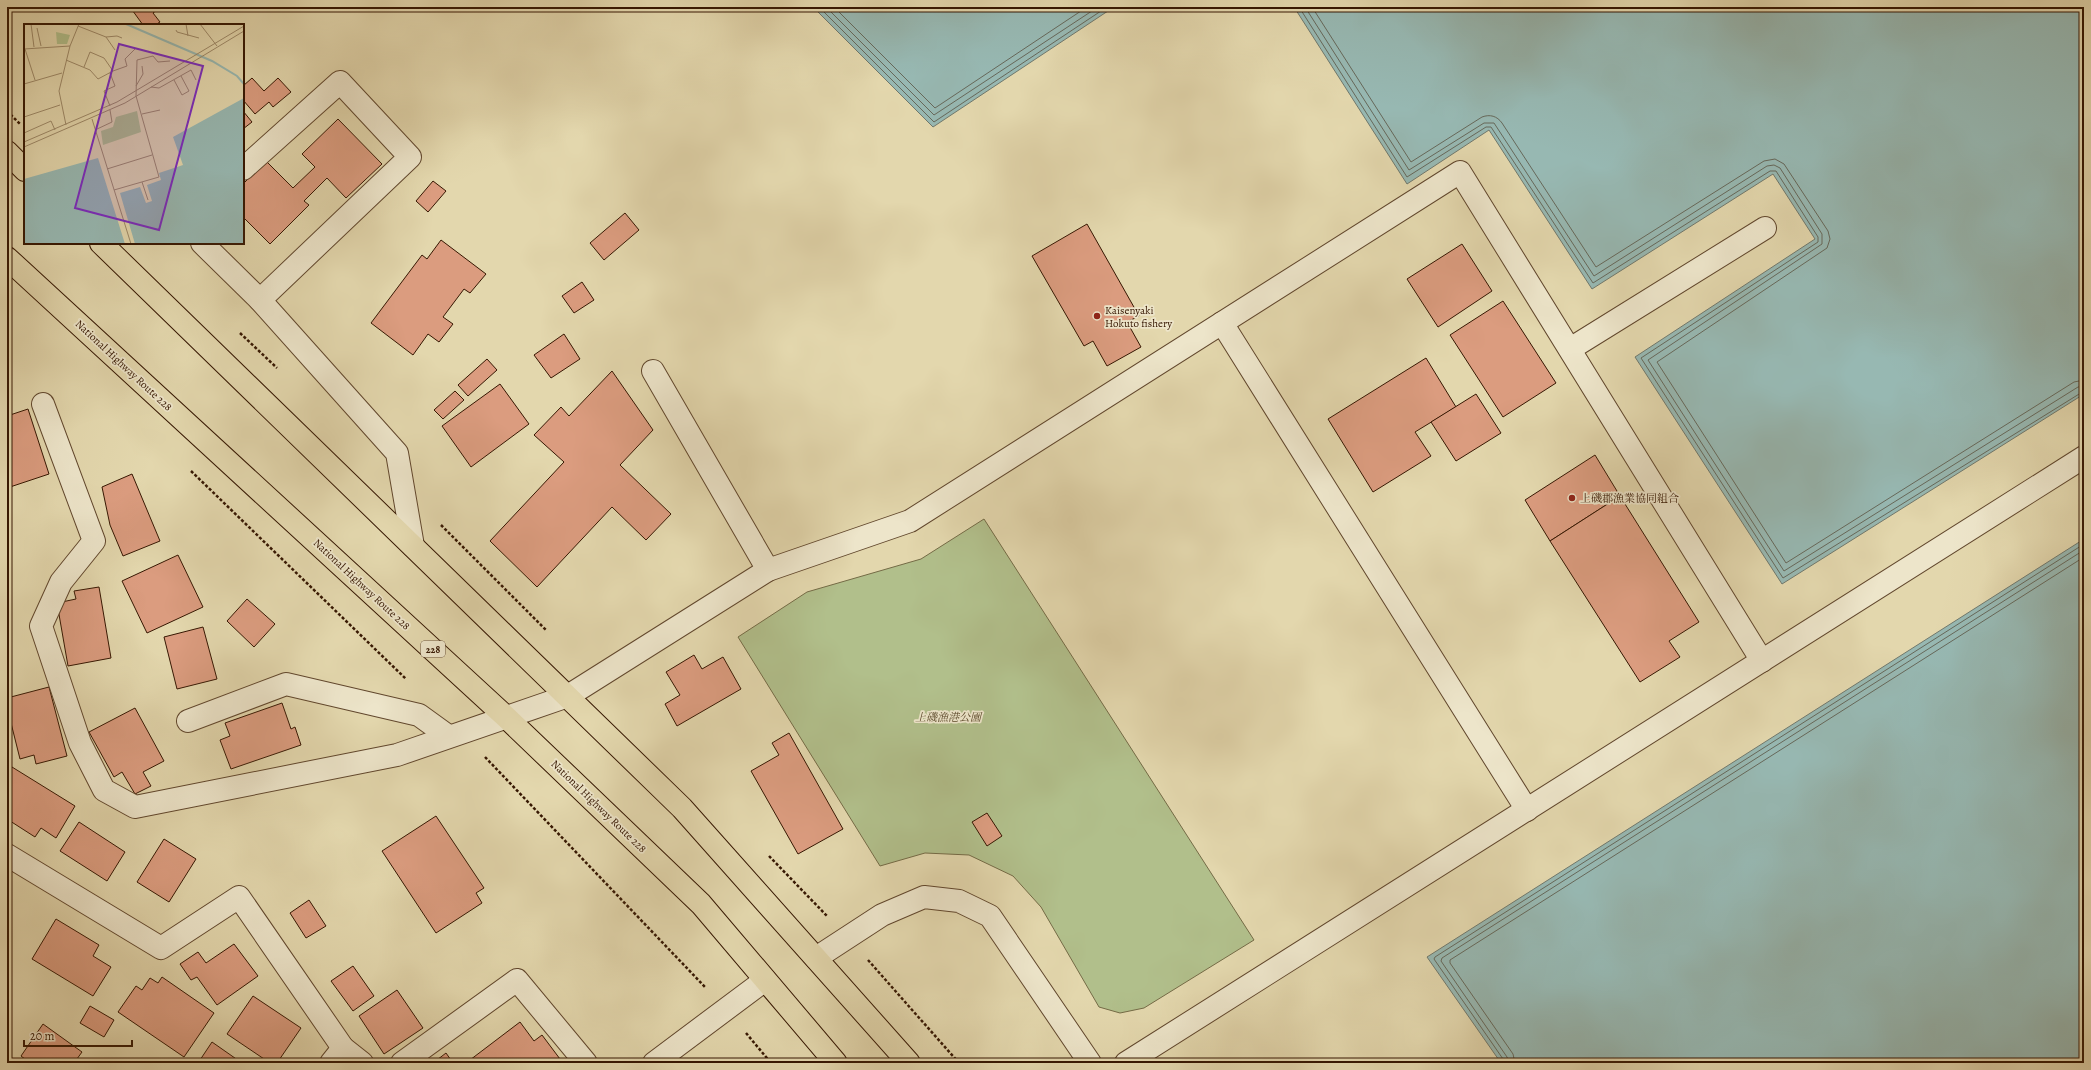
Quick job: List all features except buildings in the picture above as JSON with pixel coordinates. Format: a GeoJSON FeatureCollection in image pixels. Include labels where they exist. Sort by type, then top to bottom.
{"type":"FeatureCollection","features":[{"type":"Feature","properties":{"kind":"highway"},"geometry":{"type":"LineString","coordinates":[[102,244],[682,808],[909,1063]]}},
{"type":"Feature","properties":{"kind":"highway","name":"National Highway Route 228"},"geometry":{"type":"LineString","coordinates":[[7,258],[507,718],[701,904],[836,1063]]}},
{"type":"Feature","properties":{"kind":"street"},"geometry":{"type":"LineString","coordinates":[[244,168],[340,82],[410,157],[260,300]]}},
{"type":"Feature","properties":{"kind":"street"},"geometry":{"type":"LineString","coordinates":[[42,404],[94,542],[61,582],[41,626],[80,743],[104,790],[136,807],[397,755],[568,696],[768,570],[910,520],[1460,172],[1762,661]]}},
{"type":"Feature","properties":{"kind":"street"},"geometry":{"type":"LineString","coordinates":[[1570,350],[1765,228]]}},
{"type":"Feature","properties":{"kind":"street"},"geometry":{"type":"LineString","coordinates":[[203,244],[260,300],[397,453],[413,546]]}},
{"type":"Feature","properties":{"kind":"street"},"geometry":{"type":"LineString","coordinates":[[1222,323],[1527,810]]}},
{"type":"Feature","properties":{"kind":"street"},"geometry":{"type":"LineString","coordinates":[[653,371],[768,570]]}},
{"type":"Feature","properties":{"kind":"street"},"geometry":{"type":"LineString","coordinates":[[1126,1063],[2084,457]]}},
{"type":"Feature","properties":{"kind":"street"},"geometry":{"type":"LineString","coordinates":[[188,721],[286,684],[419,715],[455,734]]}},
{"type":"Feature","properties":{"kind":"street"},"geometry":{"type":"LineString","coordinates":[[7,855],[161,948],[239,897],[337,1055],[362,1063]]}},
{"type":"Feature","properties":{"kind":"street"},"geometry":{"type":"LineString","coordinates":[[816,958],[882,915],[924,897],[959,901],[990,916],[1090,1063]]}},
{"type":"Feature","properties":{"kind":"street"},"geometry":{"type":"LineString","coordinates":[[402,1063],[517,980],[586,1063]]}},
{"type":"Feature","properties":{"kind":"street"},"geometry":{"type":"LineString","coordinates":[[654,1063],[765,980]]}},
{"type":"Feature","properties":{"kind":"path"},"geometry":{"type":"LineString","coordinates":[[7,112],[23,127]]}},
{"type":"Feature","properties":{"kind":"path"},"geometry":{"type":"LineString","coordinates":[[188,469],[410,684]]}},
{"type":"Feature","properties":{"kind":"path"},"geometry":{"type":"LineString","coordinates":[[455,734],[726,1009],[771,1063]]}},
{"type":"Feature","properties":{"kind":"green space","name":"上磯漁港公園"},"geometry":{"type":"Polygon","coordinates":[[[984,519],[1254,940],[1144,1008],[1120,1013],[1099,1007],[1041,907],[1013,876],[969,855],[925,853],[880,866],[738,637],[807,592],[921,559],[984,519]]]}},
{"type":"Feature","properties":{"kind":"water"},"geometry":{"type":"Polygon","coordinates":[[[813,7],[1114,7],[933,127],[813,7]]]}},
{"type":"Feature","properties":{"kind":"water"},"geometry":{"type":"Polygon","coordinates":[[[1294,7],[2084,7],[2084,394],[1782,584],[1635,357],[1815,239],[1773,174],[1592,289],[1489,130],[1407,184],[1294,7]]]}},
{"type":"Feature","properties":{"kind":"water"},"geometry":{"type":"Polygon","coordinates":[[[2084,539],[2084,1063],[1501,1063],[1427,957],[2084,539]]]}},
{"type":"Feature","properties":{"kind":"place","name":"Kaisenyaki Hokuto fishery"},"geometry":{"type":"Point","coordinates":[1097,316]}},
{"type":"Feature","properties":{"kind":"place","name":"上磯郡漁業協同組合"},"geometry":{"type":"Point","coordinates":[1572,498]}}]}
